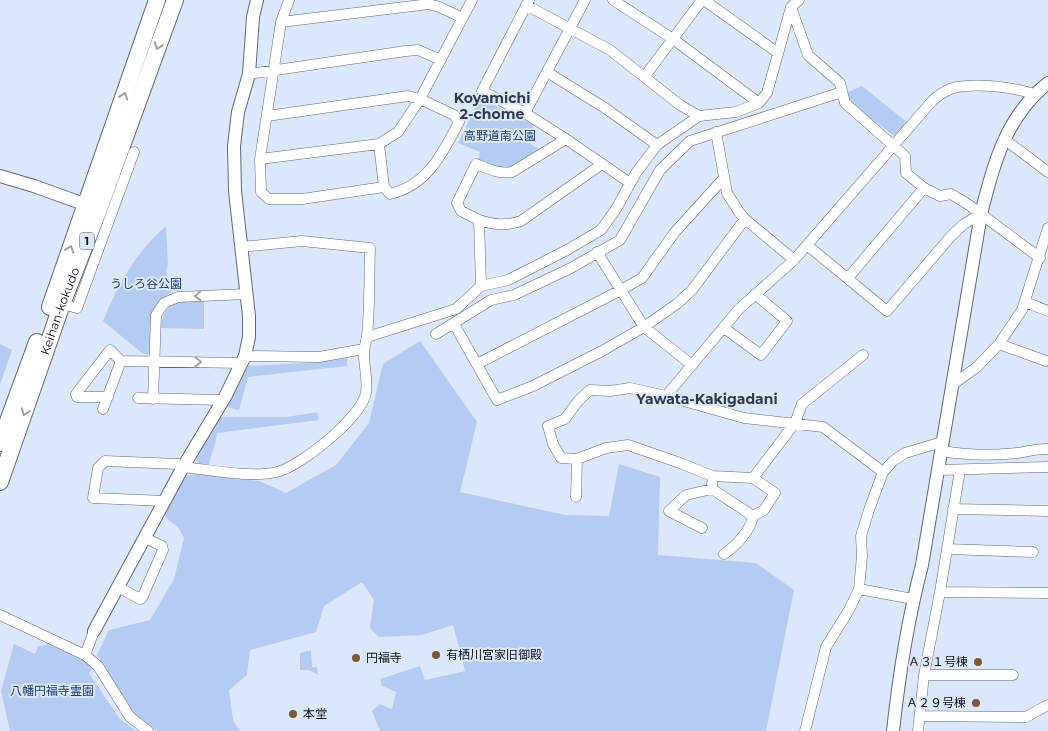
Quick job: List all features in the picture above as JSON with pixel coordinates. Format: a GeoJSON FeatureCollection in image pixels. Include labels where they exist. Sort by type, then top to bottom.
{"type":"FeatureCollection","features":[{"type":"Feature","properties":{"kind":"highway","name":"Keihan-kokudo"},"geometry":{"type":"LineString","coordinates":[[0,482],[62,304],[157,0]]}},
{"type":"Feature","properties":{"kind":"highway","name":"Keihan-kokudo"},"geometry":{"type":"LineString","coordinates":[[0,443],[40,334],[175,0]]}},
{"type":"Feature","properties":{"kind":"street"},"geometry":{"type":"LineString","coordinates":[[85,655],[94,631],[146,538],[182,467],[223,400],[244,360],[249,337],[249,316],[235,191],[234,146],[238,112],[249,74],[253,17],[258,0]]}},
{"type":"Feature","properties":{"kind":"street"},"geometry":{"type":"LineString","coordinates":[[289,0],[281,22],[266,116],[260,159],[261,192],[269,199],[302,199],[384,187]]}},
{"type":"Feature","properties":{"kind":"street"},"geometry":{"type":"LineString","coordinates":[[260,159],[379,144],[398,132],[420,99],[472,0]]}},
{"type":"Feature","properties":{"kind":"street"},"geometry":{"type":"LineString","coordinates":[[525,113],[585,0]]}},
{"type":"Feature","properties":{"kind":"street"},"geometry":{"type":"LineString","coordinates":[[613,0],[673,39],[759,103]]}},
{"type":"Feature","properties":{"kind":"street"},"geometry":{"type":"LineString","coordinates":[[645,76],[703,0],[778,53]]}},
{"type":"Feature","properties":{"kind":"street"},"geometry":{"type":"LineString","coordinates":[[630,183],[566,138],[525,113],[482,91],[528,2],[610,50],[680,105],[699,116]]}},
{"type":"Feature","properties":{"kind":"street"},"geometry":{"type":"LineString","coordinates":[[367,336],[456,309],[481,286],[508,280],[568,250],[600,230],[616,209],[630,183],[657,145],[699,116],[736,112],[759,103],[767,93],[793,2]]}},
{"type":"Feature","properties":{"kind":"street"},"geometry":{"type":"LineString","coordinates":[[793,2],[808,55],[840,83],[845,104],[905,156],[906,173],[924,188],[940,196],[952,194],[1040,258]]}},
{"type":"Feature","properties":{"kind":"street"},"geometry":{"type":"LineString","coordinates":[[281,22],[429,4],[463,18]]}},
{"type":"Feature","properties":{"kind":"street"},"geometry":{"type":"LineString","coordinates":[[249,74],[418,50],[441,60]]}},
{"type":"Feature","properties":{"kind":"street"},"geometry":{"type":"LineString","coordinates":[[547,72],[605,108],[657,145]]}},
{"type":"Feature","properties":{"kind":"street"},"geometry":{"type":"LineString","coordinates":[[893,731],[897,691],[913,599],[922,565],[981,214],[993,166],[1004,140],[1021,110],[1034,94],[1048,83]]}},
{"type":"Feature","properties":{"kind":"street"},"geometry":{"type":"LineString","coordinates":[[666,396],[739,309],[794,260],[933,100],[943,92],[957,87],[981,86],[1018,89],[1034,94]]}},
{"type":"Feature","properties":{"kind":"street"},"geometry":{"type":"LineString","coordinates":[[436,334],[491,300],[514,295],[571,268],[620,240],[660,170],[690,141],[842,92]]}},
{"type":"Feature","properties":{"kind":"street"},"geometry":{"type":"LineString","coordinates":[[266,116],[408,96],[420,99],[454,115],[459,122],[438,161],[422,178],[390,194],[384,187],[379,144]]}},
{"type":"Feature","properties":{"kind":"street"},"geometry":{"type":"LineString","coordinates":[[716,132],[727,193],[745,219],[794,260]]}},
{"type":"Feature","properties":{"kind":"street"},"geometry":{"type":"LineString","coordinates":[[566,138],[512,172],[503,174],[476,164],[457,203],[461,211],[479,220],[493,224],[510,225],[521,221],[602,164]]}},
{"type":"Feature","properties":{"kind":"street"},"geometry":{"type":"LineString","coordinates":[[1004,140],[1048,172]]}},
{"type":"Feature","properties":{"kind":"street"},"geometry":{"type":"LineString","coordinates":[[62,304],[77,308],[134,152]]}},
{"type":"Feature","properties":{"kind":"street"},"geometry":{"type":"LineString","coordinates":[[0,176],[92,207]]}},
{"type":"Feature","properties":{"kind":"street"},"geometry":{"type":"LineString","coordinates":[[477,364],[642,278],[675,232],[724,178]]}},
{"type":"Feature","properties":{"kind":"street"},"geometry":{"type":"LineString","coordinates":[[848,278],[924,188]]}},
{"type":"Feature","properties":{"kind":"street"},"geometry":{"type":"LineString","coordinates":[[807,245],[887,311],[952,235],[964,224],[981,214]]}},
{"type":"Feature","properties":{"kind":"street"},"geometry":{"type":"LineString","coordinates":[[454,324],[497,400],[533,386],[602,351],[644,327],[678,304],[692,290],[745,219]]}},
{"type":"Feature","properties":{"kind":"street"},"geometry":{"type":"LineString","coordinates":[[479,220],[481,286]]}},
{"type":"Feature","properties":{"kind":"street"},"geometry":{"type":"LineString","coordinates":[[952,385],[977,367],[999,344],[1022,310],[1048,228]]}},
{"type":"Feature","properties":{"kind":"street"},"geometry":{"type":"LineString","coordinates":[[165,501],[93,498],[98,468],[105,461],[178,464],[182,467],[258,474],[279,472],[304,458],[338,432],[359,409],[366,394],[367,378],[364,349],[367,336],[370,248],[302,241],[241,247]]}},
{"type":"Feature","properties":{"kind":"street"},"geometry":{"type":"LineString","coordinates":[[597,252],[644,327],[692,365]]}},
{"type":"Feature","properties":{"kind":"street"},"geometry":{"type":"LineString","coordinates":[[153,398],[156,315],[164,303],[178,297],[247,294]]}},
{"type":"Feature","properties":{"kind":"street"},"geometry":{"type":"LineString","coordinates":[[724,328],[761,355],[787,321],[755,294]]}},
{"type":"Feature","properties":{"kind":"street"},"geometry":{"type":"LineString","coordinates":[[1025,302],[1048,311]]}},
{"type":"Feature","properties":{"kind":"street"},"geometry":{"type":"LineString","coordinates":[[999,344],[1046,361]]}},
{"type":"Feature","properties":{"kind":"street"},"geometry":{"type":"LineString","coordinates":[[108,397],[77,397],[76,394],[110,350],[121,361],[154,362],[319,357],[364,349]]}},
{"type":"Feature","properties":{"kind":"street"},"geometry":{"type":"LineString","coordinates":[[753,478],[795,423],[802,404],[864,354]]}},
{"type":"Feature","properties":{"kind":"street"},"geometry":{"type":"LineString","coordinates":[[103,409],[121,361]]}},
{"type":"Feature","properties":{"kind":"street"},"geometry":{"type":"LineString","coordinates":[[753,516],[764,510],[775,494],[753,478],[712,476],[680,462],[628,445],[606,448],[578,459],[561,458],[553,444],[548,426],[565,419],[578,400],[590,390],[610,391],[630,388],[744,418],[823,427],[883,472]]}},
{"type":"Feature","properties":{"kind":"street"},"geometry":{"type":"LineString","coordinates":[[138,398],[223,400]]}},
{"type":"Feature","properties":{"kind":"street"},"geometry":{"type":"LineString","coordinates":[[805,731],[826,647],[849,610],[859,589],[862,556],[861,536],[868,510],[883,472],[905,453],[942,447],[958,454],[988,455],[1048,448]]}},
{"type":"Feature","properties":{"kind":"street"},"geometry":{"type":"LineString","coordinates":[[576,497],[578,459]]}},
{"type":"Feature","properties":{"kind":"street"},"geometry":{"type":"LineString","coordinates":[[938,470],[1048,467]]}},
{"type":"Feature","properties":{"kind":"street"},"geometry":{"type":"LineString","coordinates":[[918,731],[924,675],[960,470]]}},
{"type":"Feature","properties":{"kind":"street"},"geometry":{"type":"LineString","coordinates":[[712,476],[712,489]]}},
{"type":"Feature","properties":{"kind":"street"},"geometry":{"type":"LineString","coordinates":[[702,528],[670,511],[686,495],[712,489],[753,516]]}},
{"type":"Feature","properties":{"kind":"street"},"geometry":{"type":"LineString","coordinates":[[953,509],[1048,511]]}},
{"type":"Feature","properties":{"kind":"street"},"geometry":{"type":"LineString","coordinates":[[724,554],[732,548],[752,523],[753,516]]}},
{"type":"Feature","properties":{"kind":"street"},"geometry":{"type":"LineString","coordinates":[[118,587],[140,599],[142,598],[164,550],[162,546],[146,538]]}},
{"type":"Feature","properties":{"kind":"street"},"geometry":{"type":"LineString","coordinates":[[947,550],[1033,552]]}},
{"type":"Feature","properties":{"kind":"street"},"geometry":{"type":"LineString","coordinates":[[859,589],[913,599]]}},
{"type":"Feature","properties":{"kind":"street"},"geometry":{"type":"LineString","coordinates":[[940,592],[1048,593]]}},
{"type":"Feature","properties":{"kind":"street"},"geometry":{"type":"LineString","coordinates":[[0,616],[85,655],[98,666],[130,718],[148,731]]}},
{"type":"Feature","properties":{"kind":"street"},"geometry":{"type":"LineString","coordinates":[[924,675],[1014,675]]}},
{"type":"Feature","properties":{"kind":"street"},"geometry":{"type":"LineString","coordinates":[[920,716],[1026,717],[1048,706]]}},
{"type":"Feature","properties":{"kind":"green space"},"geometry":{"type":"Polygon","coordinates":[[[862,86],[908,123],[896,137],[849,103],[846,93],[862,86]]]}},
{"type":"Feature","properties":{"kind":"green space","name":"高野道南公園"},"geometry":{"type":"Polygon","coordinates":[[[480,98],[534,125],[526,141],[540,150],[512,168],[502,170],[478,160],[480,152],[458,143],[480,98]]]}},
{"type":"Feature","properties":{"kind":"green space","name":"うしろ谷公園"},"geometry":{"type":"Polygon","coordinates":[[[166,226],[168,264],[166,271],[171,292],[162,299],[152,314],[149,355],[142,353],[103,321],[129,269],[145,247],[166,226]]]}},
{"type":"Feature","properties":{"kind":"green space"},"geometry":{"type":"Polygon","coordinates":[[[204,301],[204,329],[161,328],[166,311],[170,307],[180,302],[204,301]]]}},
{"type":"Feature","properties":{"kind":"green space"},"geometry":{"type":"Polygon","coordinates":[[[420,341],[477,422],[460,492],[565,515],[609,516],[619,464],[660,477],[658,555],[756,563],[794,590],[766,731],[380,731],[372,711],[380,704],[392,709],[396,692],[382,686],[380,679],[420,666],[425,680],[465,671],[453,625],[422,635],[379,637],[370,628],[374,600],[362,582],[324,606],[316,632],[250,650],[247,675],[229,690],[233,720],[240,731],[157,731],[130,714],[109,673],[97,655],[109,630],[150,620],[174,579],[184,538],[178,527],[166,518],[165,513],[186,476],[196,474],[259,481],[286,493],[336,465],[369,423],[383,364],[420,341]]]}},
{"type":"Feature","properties":{"kind":"green space"},"geometry":{"type":"Polygon","coordinates":[[[0,344],[12,350],[0,385],[0,344]]]}},
{"type":"Feature","properties":{"kind":"green space"},"geometry":{"type":"Polygon","coordinates":[[[347,358],[347,366],[248,377],[239,410],[230,408],[227,405],[244,369],[248,366],[322,362],[347,358]]]}},
{"type":"Feature","properties":{"kind":"green space"},"geometry":{"type":"Polygon","coordinates":[[[317,412],[319,420],[217,433],[209,465],[198,464],[196,458],[221,417],[287,417],[317,412]]]}},
{"type":"Feature","properties":{"kind":"green space","name":"八幡円福寺霊園"},"geometry":{"type":"Polygon","coordinates":[[[47,643],[87,662],[93,669],[89,673],[119,718],[136,731],[10,731],[1,691],[14,644],[35,654],[38,646],[46,645],[47,643]]]}},
{"type":"Feature","properties":{"kind":"green space"},"geometry":{"type":"Polygon","coordinates":[[[311,650],[312,667],[317,667],[318,675],[309,670],[300,670],[300,653],[311,650]]]}},
{"type":"Feature","properties":{"kind":"place","name":"有栖川宮家旧御殿"},"geometry":{"type":"Point","coordinates":[436,655]}},
{"type":"Feature","properties":{"kind":"place","name":"円福寺"},"geometry":{"type":"Point","coordinates":[356,658]}},
{"type":"Feature","properties":{"kind":"place","name":"Ａ３１号棟"},"geometry":{"type":"Point","coordinates":[978,662]}},
{"type":"Feature","properties":{"kind":"place","name":"Ａ２９号棟"},"geometry":{"type":"Point","coordinates":[976,703]}},
{"type":"Feature","properties":{"kind":"place","name":"本堂"},"geometry":{"type":"Point","coordinates":[293,714]}},
{"type":"Feature","properties":{"kind":"district","name":"Koyamichi 2-chome"},"geometry":{"type":"Point","coordinates":[492,106]}},
{"type":"Feature","properties":{"kind":"district","name":"Yawata-Kakigadani"},"geometry":{"type":"Point","coordinates":[707,399]}}]}
